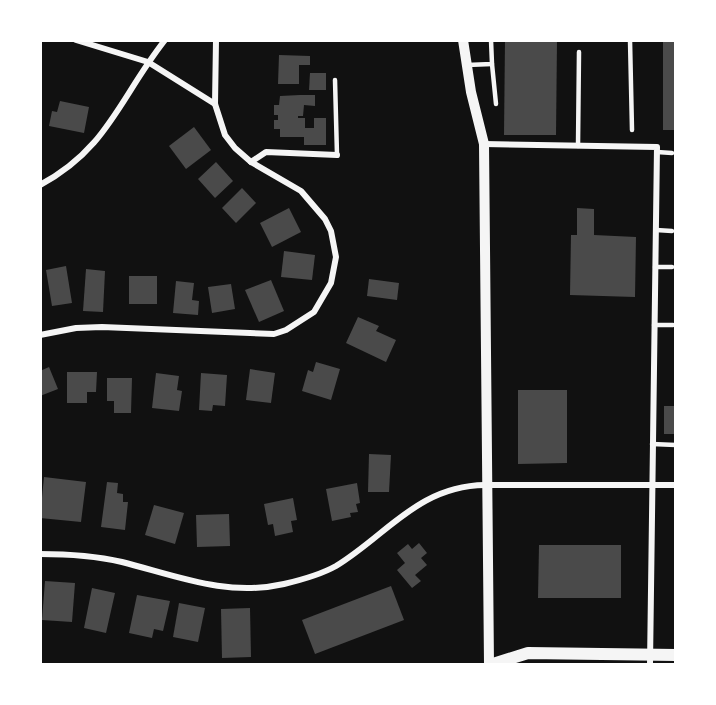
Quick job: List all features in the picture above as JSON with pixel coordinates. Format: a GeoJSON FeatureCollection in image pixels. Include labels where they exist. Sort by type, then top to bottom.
{"type":"FeatureCollection","features":[{"type":"Feature","properties":{"kind":"main road"},"geometry":{"type":"LineString","coordinates":[[491,664],[528,653],[650,660],[675,656]]}},
{"type":"Feature","properties":{"kind":"street"},"geometry":{"type":"LineString","coordinates":[[76,40],[148,62],[215,104]]}},
{"type":"Feature","properties":{"kind":"street"},"geometry":{"type":"LineString","coordinates":[[40,185],[62,174],[92,147],[165,40]]}},
{"type":"Feature","properties":{"kind":"street"},"geometry":{"type":"LineString","coordinates":[[40,335],[76,328],[102,327],[274,334],[304,320],[322,301],[331,283],[336,257],[331,231],[325,219],[301,191],[251,162],[225,135],[215,104],[216,40]]}},
{"type":"Feature","properties":{"kind":"street"},"geometry":{"type":"LineString","coordinates":[[463,40],[484,144],[485,485],[491,664]]}},
{"type":"Feature","properties":{"kind":"street"},"geometry":{"type":"LineString","coordinates":[[484,144],[657,150],[650,660]]}},
{"type":"Feature","properties":{"kind":"street"},"geometry":{"type":"LineString","coordinates":[[251,162],[266,152],[337,155]]}},
{"type":"Feature","properties":{"kind":"street"},"geometry":{"type":"LineString","coordinates":[[40,554],[96,557],[211,586],[257,588],[309,577],[333,567],[391,523],[419,505],[454,488],[485,485],[675,485]]}},
{"type":"Feature","properties":{"kind":"lane"},"geometry":{"type":"LineString","coordinates":[[491,40],[496,104]]}},
{"type":"Feature","properties":{"kind":"lane"},"geometry":{"type":"LineString","coordinates":[[630,40],[632,130]]}},
{"type":"Feature","properties":{"kind":"lane"},"geometry":{"type":"LineString","coordinates":[[578,146],[579,52]]}},
{"type":"Feature","properties":{"kind":"lane"},"geometry":{"type":"LineString","coordinates":[[467,65],[492,64]]}},
{"type":"Feature","properties":{"kind":"lane"},"geometry":{"type":"LineString","coordinates":[[335,80],[337,155]]}},
{"type":"Feature","properties":{"kind":"lane"},"geometry":{"type":"LineString","coordinates":[[657,150],[672,153]]}},
{"type":"Feature","properties":{"kind":"lane"},"geometry":{"type":"LineString","coordinates":[[656,230],[672,231]]}},
{"type":"Feature","properties":{"kind":"lane"},"geometry":{"type":"LineString","coordinates":[[655,267],[672,267]]}},
{"type":"Feature","properties":{"kind":"lane"},"geometry":{"type":"LineString","coordinates":[[654,325],[673,325]]}},
{"type":"Feature","properties":{"kind":"lane"},"geometry":{"type":"LineString","coordinates":[[652,444],[675,445]]}},
{"type":"Feature","properties":{"kind":"building"},"geometry":{"type":"Polygon","coordinates":[[[505,40],[557,40],[556,135],[504,135],[505,40]]]}},
{"type":"Feature","properties":{"kind":"building"},"geometry":{"type":"Polygon","coordinates":[[[663,40],[676,40],[676,130],[663,130],[663,40]]]}},
{"type":"Feature","properties":{"kind":"building"},"geometry":{"type":"Polygon","coordinates":[[[279,55],[310,56],[310,65],[299,65],[299,84],[278,84],[279,55]]]}},
{"type":"Feature","properties":{"kind":"building"},"geometry":{"type":"Polygon","coordinates":[[[310,73],[326,73],[326,90],[309,90],[310,73]]]}},
{"type":"Feature","properties":{"kind":"building"},"geometry":{"type":"Polygon","coordinates":[[[315,95],[315,106],[304,105],[303,116],[298,116],[298,118],[305,118],[305,128],[314,128],[314,118],[326,118],[326,145],[304,145],[304,137],[280,137],[280,129],[274,129],[274,120],[278,120],[278,115],[274,115],[274,105],[279,105],[280,96],[315,95]]]}},
{"type":"Feature","properties":{"kind":"building"},"geometry":{"type":"Polygon","coordinates":[[[60,101],[89,107],[84,133],[49,126],[52,111],[57,112],[60,101]]]}},
{"type":"Feature","properties":{"kind":"building"},"geometry":{"type":"Polygon","coordinates":[[[194,127],[211,150],[186,169],[169,146],[194,127]]]}},
{"type":"Feature","properties":{"kind":"building"},"geometry":{"type":"Polygon","coordinates":[[[216,162],[233,181],[215,198],[198,179],[216,162]]]}},
{"type":"Feature","properties":{"kind":"building"},"geometry":{"type":"Polygon","coordinates":[[[242,188],[256,203],[236,223],[222,208],[242,188]]]}},
{"type":"Feature","properties":{"kind":"building"},"geometry":{"type":"Polygon","coordinates":[[[289,208],[301,232],[272,247],[260,223],[289,208]]]}},
{"type":"Feature","properties":{"kind":"building"},"geometry":{"type":"Polygon","coordinates":[[[577,208],[594,209],[594,235],[636,237],[635,297],[570,295],[571,235],[577,235],[577,208]]]}},
{"type":"Feature","properties":{"kind":"building"},"geometry":{"type":"Polygon","coordinates":[[[284,251],[315,255],[312,280],[281,277],[284,251]]]}},
{"type":"Feature","properties":{"kind":"building"},"geometry":{"type":"Polygon","coordinates":[[[66,266],[72,303],[52,306],[46,270],[66,266]]]}},
{"type":"Feature","properties":{"kind":"building"},"geometry":{"type":"Polygon","coordinates":[[[86,269],[105,271],[103,312],[83,311],[86,269]]]}},
{"type":"Feature","properties":{"kind":"building"},"geometry":{"type":"Polygon","coordinates":[[[129,276],[157,276],[157,304],[129,304],[129,276]]]}},
{"type":"Feature","properties":{"kind":"building"},"geometry":{"type":"Polygon","coordinates":[[[369,279],[399,283],[397,300],[367,296],[369,279]]]}},
{"type":"Feature","properties":{"kind":"building"},"geometry":{"type":"Polygon","coordinates":[[[271,280],[284,311],[259,322],[245,290],[271,280]]]}},
{"type":"Feature","properties":{"kind":"building"},"geometry":{"type":"Polygon","coordinates":[[[176,281],[194,283],[192,300],[199,301],[198,315],[173,313],[176,281]]]}},
{"type":"Feature","properties":{"kind":"building"},"geometry":{"type":"Polygon","coordinates":[[[231,284],[235,309],[212,313],[208,287],[231,284]]]}},
{"type":"Feature","properties":{"kind":"building"},"geometry":{"type":"Polygon","coordinates":[[[358,317],[379,326],[376,331],[396,340],[386,362],[346,343],[358,317]]]}},
{"type":"Feature","properties":{"kind":"building"},"geometry":{"type":"Polygon","coordinates":[[[316,362],[340,369],[331,400],[302,391],[308,370],[313,372],[316,362]]]}},
{"type":"Feature","properties":{"kind":"building"},"geometry":{"type":"Polygon","coordinates":[[[49,367],[58,389],[40,396],[40,371],[49,367]]]}},
{"type":"Feature","properties":{"kind":"building"},"geometry":{"type":"Polygon","coordinates":[[[250,369],[275,373],[271,403],[246,400],[250,369]]]}},
{"type":"Feature","properties":{"kind":"building"},"geometry":{"type":"Polygon","coordinates":[[[67,372],[97,372],[96,392],[87,392],[87,403],[67,403],[67,372]]]}},
{"type":"Feature","properties":{"kind":"building"},"geometry":{"type":"Polygon","coordinates":[[[156,373],[179,376],[177,390],[182,391],[179,411],[152,408],[156,373]]]}},
{"type":"Feature","properties":{"kind":"building"},"geometry":{"type":"Polygon","coordinates":[[[201,373],[227,375],[225,406],[213,405],[212,411],[199,410],[201,373]]]}},
{"type":"Feature","properties":{"kind":"building"},"geometry":{"type":"Polygon","coordinates":[[[107,378],[132,378],[131,413],[114,413],[114,401],[107,401],[107,378]]]}},
{"type":"Feature","properties":{"kind":"building"},"geometry":{"type":"Polygon","coordinates":[[[518,390],[567,390],[567,463],[518,464],[518,390]]]}},
{"type":"Feature","properties":{"kind":"building"},"geometry":{"type":"Polygon","coordinates":[[[664,406],[676,406],[676,434],[664,434],[664,406]]]}},
{"type":"Feature","properties":{"kind":"building"},"geometry":{"type":"Polygon","coordinates":[[[369,454],[391,455],[389,492],[368,492],[369,454]]]}},
{"type":"Feature","properties":{"kind":"building"},"geometry":{"type":"Polygon","coordinates":[[[44,477],[86,482],[81,522],[40,518],[44,477]]]}},
{"type":"Feature","properties":{"kind":"building"},"geometry":{"type":"Polygon","coordinates":[[[107,482],[118,483],[117,493],[123,494],[123,502],[128,502],[125,530],[101,527],[107,482]]]}},
{"type":"Feature","properties":{"kind":"building"},"geometry":{"type":"Polygon","coordinates":[[[357,483],[360,503],[356,504],[358,512],[350,513],[351,517],[332,521],[326,489],[357,483]]]}},
{"type":"Feature","properties":{"kind":"building"},"geometry":{"type":"Polygon","coordinates":[[[293,498],[297,520],[291,521],[293,532],[275,536],[273,524],[268,525],[264,504],[293,498]]]}},
{"type":"Feature","properties":{"kind":"building"},"geometry":{"type":"Polygon","coordinates":[[[154,505],[184,513],[175,544],[145,535],[154,505]]]}},
{"type":"Feature","properties":{"kind":"building"},"geometry":{"type":"Polygon","coordinates":[[[229,514],[230,546],[197,547],[196,515],[229,514]]]}},
{"type":"Feature","properties":{"kind":"building"},"geometry":{"type":"Polygon","coordinates":[[[419,543],[427,553],[421,558],[427,565],[415,575],[421,581],[412,588],[397,570],[405,563],[397,553],[408,544],[412,549],[419,543]]]}},
{"type":"Feature","properties":{"kind":"building"},"geometry":{"type":"Polygon","coordinates":[[[539,545],[621,545],[621,598],[538,598],[539,545]]]}},
{"type":"Feature","properties":{"kind":"building"},"geometry":{"type":"Polygon","coordinates":[[[45,581],[75,583],[72,622],[42,620],[45,581]]]}},
{"type":"Feature","properties":{"kind":"building"},"geometry":{"type":"Polygon","coordinates":[[[391,586],[404,620],[315,654],[302,620],[391,586]]]}},
{"type":"Feature","properties":{"kind":"building"},"geometry":{"type":"Polygon","coordinates":[[[92,588],[115,593],[106,633],[84,628],[92,588]]]}},
{"type":"Feature","properties":{"kind":"building"},"geometry":{"type":"Polygon","coordinates":[[[137,595],[170,601],[163,631],[154,629],[152,638],[129,633],[137,595]]]}},
{"type":"Feature","properties":{"kind":"building"},"geometry":{"type":"Polygon","coordinates":[[[179,603],[205,608],[198,642],[173,637],[179,603]]]}},
{"type":"Feature","properties":{"kind":"building"},"geometry":{"type":"Polygon","coordinates":[[[250,608],[251,657],[222,658],[221,609],[250,608]]]}}]}
